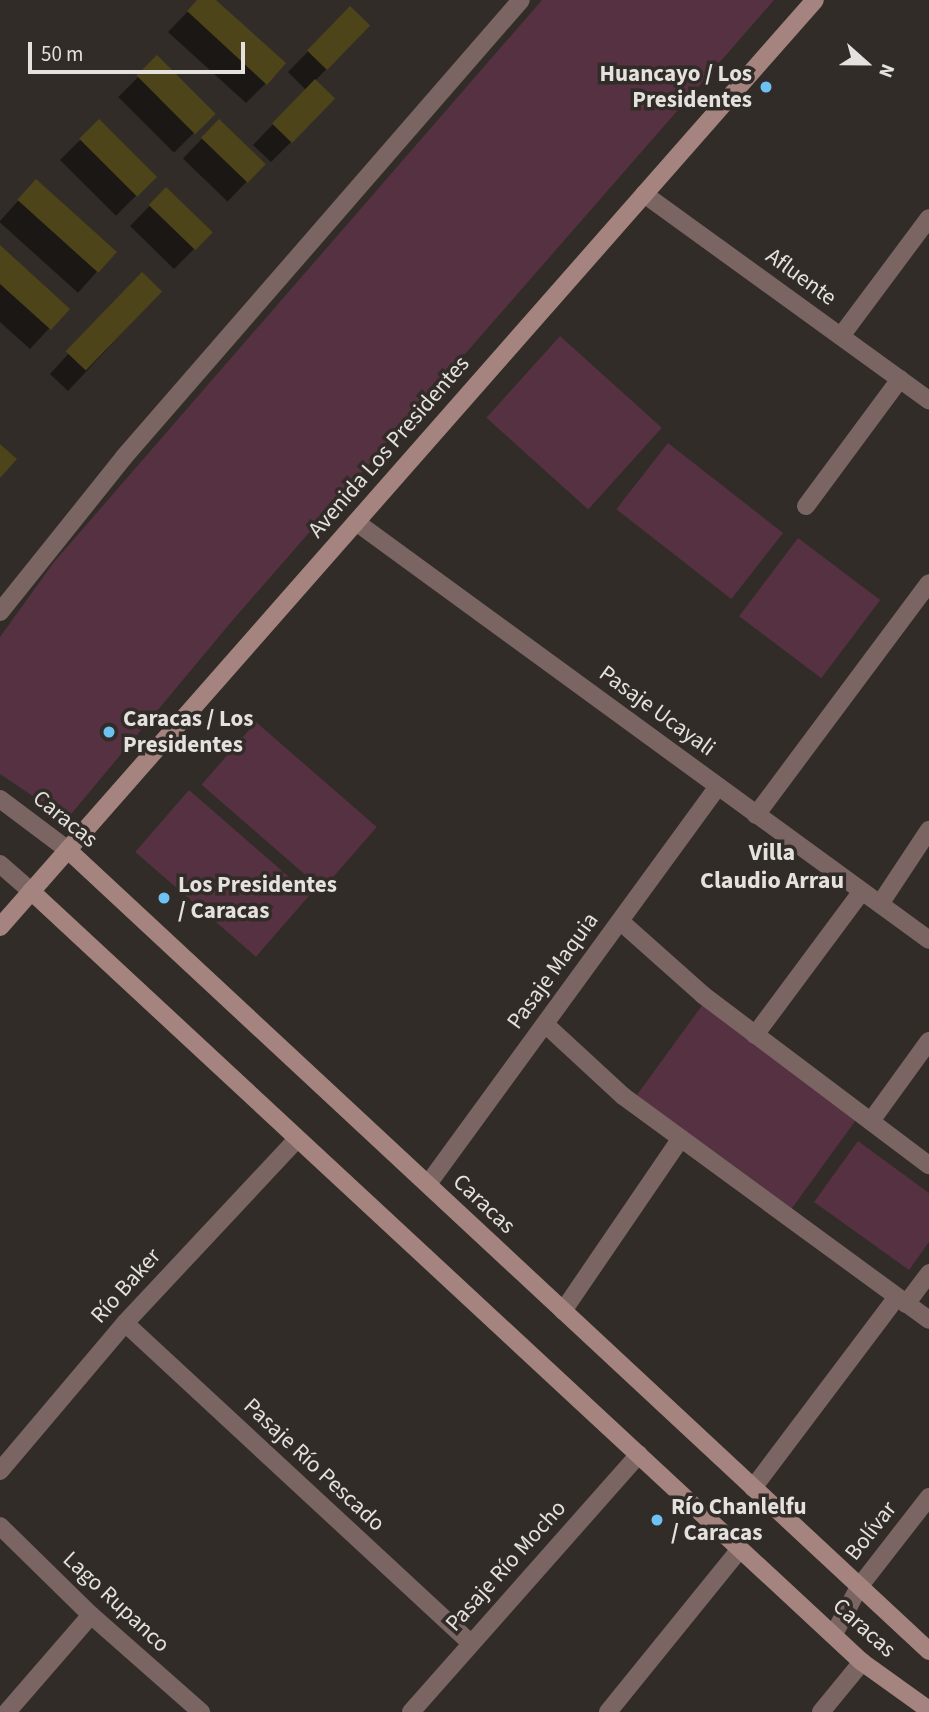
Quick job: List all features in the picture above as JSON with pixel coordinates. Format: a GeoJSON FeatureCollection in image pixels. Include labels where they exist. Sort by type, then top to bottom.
{"type":"FeatureCollection","features":[{"type":"Feature","properties":{"kind":"street"},"geometry":{"type":"LineString","coordinates":[[0,612],[124,457],[521,0]]}},
{"type":"Feature","properties":{"kind":"street","name":"Avenida Los Presidentes"},"geometry":{"type":"LineString","coordinates":[[0,927],[815,0]]}},
{"type":"Feature","properties":{"kind":"street","name":"Afluente"},"geometry":{"type":"LineString","coordinates":[[644,194],[929,400]]}},
{"type":"Feature","properties":{"kind":"street"},"geometry":{"type":"LineString","coordinates":[[841,336],[929,218]]}},
{"type":"Feature","properties":{"kind":"street"},"geometry":{"type":"LineString","coordinates":[[806,506],[900,379]]}},
{"type":"Feature","properties":{"kind":"street","name":"Pasaje Ucayali"},"geometry":{"type":"LineString","coordinates":[[356,522],[929,940]]}},
{"type":"Feature","properties":{"kind":"street"},"geometry":{"type":"LineString","coordinates":[[757,814],[929,583]]}},
{"type":"Feature","properties":{"kind":"street","name":"Pasaje Maquia"},"geometry":{"type":"LineString","coordinates":[[428,1184],[718,786]]}},
{"type":"Feature","properties":{"kind":"street","name":"Caracas"},"geometry":{"type":"LineString","coordinates":[[0,799],[68,850],[929,1651]]}},
{"type":"Feature","properties":{"kind":"street"},"geometry":{"type":"LineString","coordinates":[[880,904],[929,830]]}},
{"type":"Feature","properties":{"kind":"street","name":"Caracas"},"geometry":{"type":"LineString","coordinates":[[0,864],[862,1662],[929,1710]]}},
{"type":"Feature","properties":{"kind":"street"},"geometry":{"type":"LineString","coordinates":[[755,1035],[862,891]]}},
{"type":"Feature","properties":{"kind":"street"},"geometry":{"type":"LineString","coordinates":[[620,921],[755,1035],[929,1165]]}},
{"type":"Feature","properties":{"kind":"street"},"geometry":{"type":"LineString","coordinates":[[545,1024],[623,1096],[929,1320]]}},
{"type":"Feature","properties":{"kind":"street"},"geometry":{"type":"LineString","coordinates":[[871,1121],[929,1041]]}},
{"type":"Feature","properties":{"kind":"street"},"geometry":{"type":"LineString","coordinates":[[563,1311],[681,1138]]}},
{"type":"Feature","properties":{"kind":"street","name":"Río Baker"},"geometry":{"type":"LineString","coordinates":[[0,1471],[125,1323],[296,1140]]}},
{"type":"Feature","properties":{"kind":"street"},"geometry":{"type":"LineString","coordinates":[[752,1488],[902,1301],[929,1273]]}},
{"type":"Feature","properties":{"kind":"street","name":"Pasaje Río Pescado"},"geometry":{"type":"LineString","coordinates":[[125,1323],[470,1643]]}},
{"type":"Feature","properties":{"kind":"street","name":"Pasaje Río Mocho"},"geometry":{"type":"LineString","coordinates":[[411,1712],[639,1454]]}},
{"type":"Feature","properties":{"kind":"street","name":"Bolívar"},"geometry":{"type":"LineString","coordinates":[[834,1634],[859,1587],[929,1497]]}},
{"type":"Feature","properties":{"kind":"street","name":"Lago Rupanco"},"geometry":{"type":"LineString","coordinates":[[0,1526],[91,1615],[201,1712]]}},
{"type":"Feature","properties":{"kind":"street"},"geometry":{"type":"LineString","coordinates":[[608,1712],[740,1549]]}},
{"type":"Feature","properties":{"kind":"street"},"geometry":{"type":"LineString","coordinates":[[7,1712],[91,1615]]}},
{"type":"Feature","properties":{"kind":"street"},"geometry":{"type":"LineString","coordinates":[[821,1712],[862,1662]]}},
{"type":"Feature","properties":{"kind":"shaded area"},"geometry":{"type":"Polygon","coordinates":[[[542,0],[774,0],[232,621],[67,819],[0,774],[0,637],[54,562],[542,0]]]}},
{"type":"Feature","properties":{"kind":"shaded area"},"geometry":{"type":"Polygon","coordinates":[[[560,336],[662,428],[588,509],[486,418],[560,336]]]}},
{"type":"Feature","properties":{"kind":"shaded area"},"geometry":{"type":"Polygon","coordinates":[[[668,443],[783,533],[731,599],[616,509],[668,443]]]}},
{"type":"Feature","properties":{"kind":"shaded area"},"geometry":{"type":"Polygon","coordinates":[[[798,538],[880,600],[821,678],[739,616],[798,538]]]}},
{"type":"Feature","properties":{"kind":"shaded area"},"geometry":{"type":"Polygon","coordinates":[[[256,722],[377,827],[322,890],[202,785],[256,722]]]}},
{"type":"Feature","properties":{"kind":"shaded area"},"geometry":{"type":"Polygon","coordinates":[[[189,790],[310,895],[256,957],[135,852],[189,790]]]}},
{"type":"Feature","properties":{"kind":"shaded area"},"geometry":{"type":"Polygon","coordinates":[[[703,1004],[858,1117],[790,1211],[635,1098],[703,1004]]]}},
{"type":"Feature","properties":{"kind":"shaded area"},"geometry":{"type":"Polygon","coordinates":[[[858,1141],[929,1193],[929,1242],[909,1270],[814,1202],[858,1141]]]}},
{"type":"Feature","properties":{"kind":"building"},"geometry":{"type":"Polygon","coordinates":[[[197,0],[216,0],[286,63],[267,85],[187,11],[197,0]]]}},
{"type":"Feature","properties":{"kind":"building"},"geometry":{"type":"Polygon","coordinates":[[[350,6],[370,25],[327,70],[307,51],[350,6]]]}},
{"type":"Feature","properties":{"kind":"building"},"geometry":{"type":"Polygon","coordinates":[[[157,55],[216,114],[195,134],[136,76],[157,55]]]}},
{"type":"Feature","properties":{"kind":"building"},"geometry":{"type":"Polygon","coordinates":[[[315,79],[335,98],[292,143],[272,124],[315,79]]]}},
{"type":"Feature","properties":{"kind":"building"},"geometry":{"type":"Polygon","coordinates":[[[99,119],[157,177],[137,197],[79,139],[99,119]]]}},
{"type":"Feature","properties":{"kind":"building"},"geometry":{"type":"Polygon","coordinates":[[[219,119],[266,164],[248,183],[201,138],[219,119]]]}},
{"type":"Feature","properties":{"kind":"building"},"geometry":{"type":"Polygon","coordinates":[[[36,179],[117,252],[98,273],[17,200],[36,179]]]}},
{"type":"Feature","properties":{"kind":"building"},"geometry":{"type":"Polygon","coordinates":[[[166,187],[213,232],[195,250],[149,205],[166,187]]]}},
{"type":"Feature","properties":{"kind":"building"},"geometry":{"type":"Polygon","coordinates":[[[0,245],[70,309],[51,330],[0,284],[0,245]]]}},
{"type":"Feature","properties":{"kind":"building"},"geometry":{"type":"Polygon","coordinates":[[[142,272],[162,291],[86,371],[66,351],[142,272]]]}},
{"type":"Feature","properties":{"kind":"building"},"geometry":{"type":"Polygon","coordinates":[[[0,444],[17,459],[0,478],[0,444]]]}},
{"type":"Feature","properties":{"kind":"place","name":"Huancayo / Los Presidentes"},"geometry":{"type":"Point","coordinates":[766,87]}},
{"type":"Feature","properties":{"kind":"place","name":"Caracas / Los Presidentes"},"geometry":{"type":"Point","coordinates":[109,732]}},
{"type":"Feature","properties":{"kind":"place","name":"Los Presidentes / Caracas"},"geometry":{"type":"Point","coordinates":[164,898]}},
{"type":"Feature","properties":{"kind":"place","name":"Río Chanlelfu / Caracas"},"geometry":{"type":"Point","coordinates":[657,1520]}},
{"type":"Feature","properties":{"kind":"district","name":"Villa Claudio Arrau"},"geometry":{"type":"Point","coordinates":[772,867]}}]}
